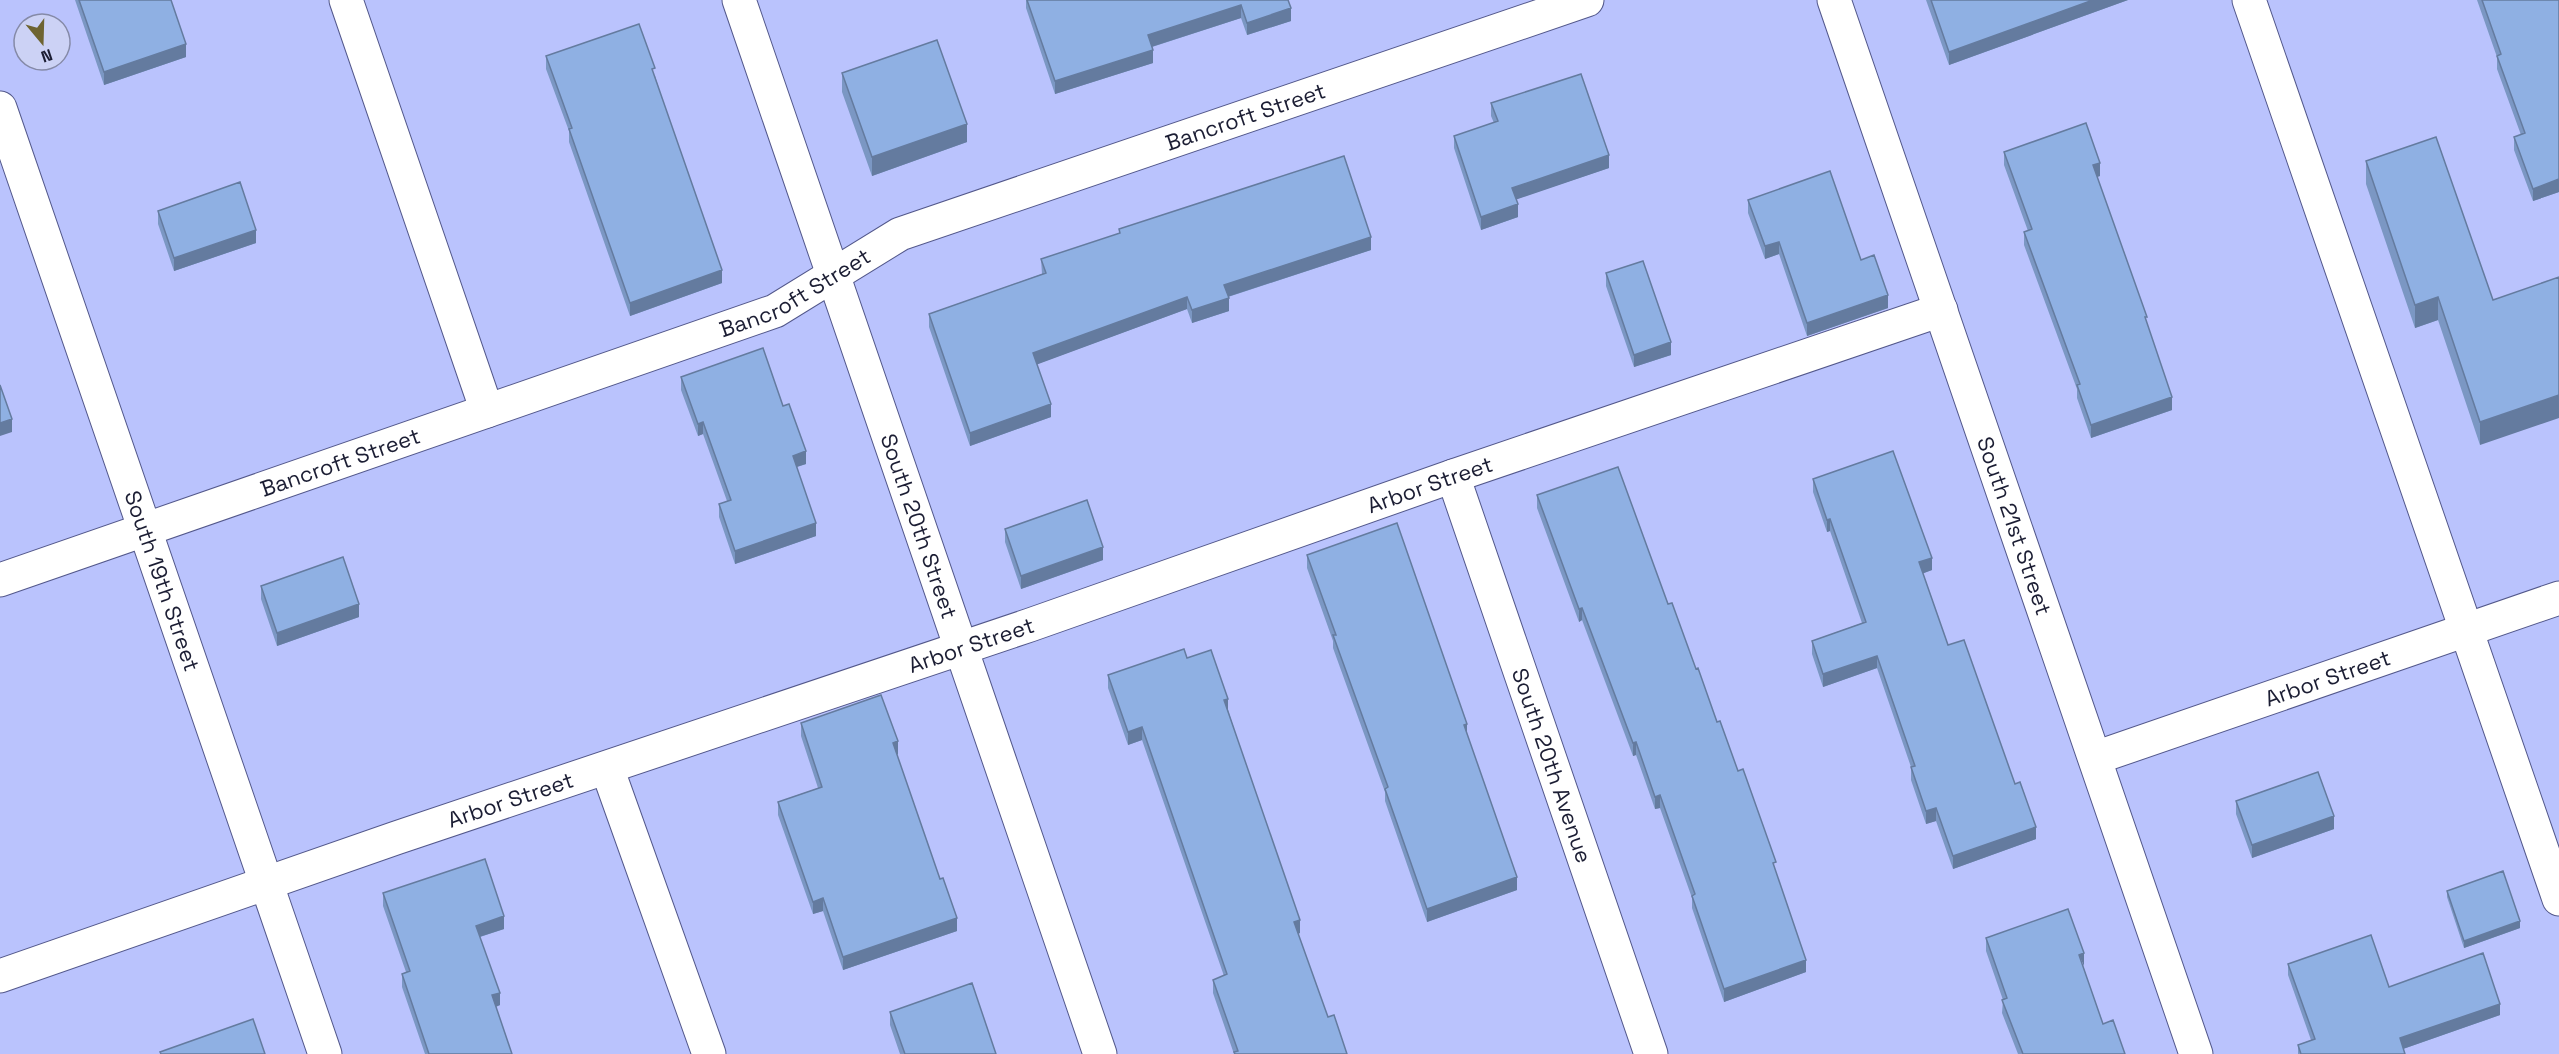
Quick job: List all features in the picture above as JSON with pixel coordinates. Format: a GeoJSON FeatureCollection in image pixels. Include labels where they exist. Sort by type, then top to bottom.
{"type":"FeatureCollection","features":[{"type":"Feature","properties":{"kind":"street"},"geometry":{"type":"LineString","coordinates":[[346,0],[487,411]]}},
{"type":"Feature","properties":{"kind":"street","name":"South 20th Street"},"geometry":{"type":"LineString","coordinates":[[738,0],[1100,1054]]}},
{"type":"Feature","properties":{"kind":"street","name":"Bancroft Street"},"geometry":{"type":"LineString","coordinates":[[0,580],[775,310],[900,234],[1587,0]]}},
{"type":"Feature","properties":{"kind":"street","name":"South 21st Street"},"geometry":{"type":"LineString","coordinates":[[1834,0],[2196,1054]]}},
{"type":"Feature","properties":{"kind":"street"},"geometry":{"type":"LineString","coordinates":[[2249,0],[2559,899]]}},
{"type":"Feature","properties":{"kind":"street","name":"South 19th Street"},"geometry":{"type":"LineString","coordinates":[[0,108],[325,1054]]}},
{"type":"Feature","properties":{"kind":"street","name":"Arbor Street"},"geometry":{"type":"LineString","coordinates":[[0,976],[396,838],[960,646],[1030,625],[1452,476],[1941,310]]}},
{"type":"Feature","properties":{"kind":"street","name":"South 20th Avenue"},"geometry":{"type":"LineString","coordinates":[[1452,476],[1650,1054]]}},
{"type":"Feature","properties":{"kind":"street","name":"Arbor Street"},"geometry":{"type":"LineString","coordinates":[[2095,758],[2559,598]]}},
{"type":"Feature","properties":{"kind":"street"},"geometry":{"type":"LineString","coordinates":[[607,768],[709,1054]]}},
{"type":"Feature","properties":{"kind":"building"},"geometry":{"type":"Polygon","coordinates":[[[79,0],[171,0],[186,44],[104,72],[79,0]]]}},
{"type":"Feature","properties":{"kind":"building"},"geometry":{"type":"Polygon","coordinates":[[[1027,0],[1288,0],[1291,8],[1247,23],[1241,5],[1148,35],[1153,50],[1055,81],[1027,0]]]}},
{"type":"Feature","properties":{"kind":"building"},"geometry":{"type":"Polygon","coordinates":[[[1931,0],[2093,0],[1949,52],[1931,0]]]}},
{"type":"Feature","properties":{"kind":"building"},"geometry":{"type":"Polygon","coordinates":[[[2482,0],[2559,0],[2559,179],[2533,189],[2514,137],[2525,133],[2497,56],[2501,54],[2482,0]]]}},
{"type":"Feature","properties":{"kind":"building"},"geometry":{"type":"Polygon","coordinates":[[[639,24],[655,68],[652,69],[722,270],[630,303],[546,56],[639,24]]]}},
{"type":"Feature","properties":{"kind":"building"},"geometry":{"type":"Polygon","coordinates":[[[937,40],[967,124],[872,157],[842,73],[937,40]]]}},
{"type":"Feature","properties":{"kind":"building"},"geometry":{"type":"Polygon","coordinates":[[[1581,74],[1609,155],[1512,188],[1518,204],[1481,217],[1454,136],[1498,121],[1491,103],[1581,74]]]}},
{"type":"Feature","properties":{"kind":"building"},"geometry":{"type":"Polygon","coordinates":[[[2086,123],[2100,163],[2093,165],[2147,317],[2145,317],[2172,397],[2091,425],[2077,385],[2080,384],[2024,232],[2032,229],[2004,152],[2086,123]]]}},
{"type":"Feature","properties":{"kind":"building"},"geometry":{"type":"Polygon","coordinates":[[[2436,137],[2493,300],[2559,277],[2559,395],[2480,422],[2438,297],[2415,305],[2366,161],[2436,137]]]}},
{"type":"Feature","properties":{"kind":"building"},"geometry":{"type":"Polygon","coordinates":[[[1344,156],[1371,237],[1224,285],[1229,298],[1192,310],[1187,297],[1033,353],[1051,404],[970,433],[929,314],[1046,273],[1041,259],[1120,233],[1119,229],[1344,156]]]}},
{"type":"Feature","properties":{"kind":"building"},"geometry":{"type":"Polygon","coordinates":[[[1830,171],[1861,260],[1874,255],[1888,295],[1807,323],[1779,242],[1765,246],[1748,200],[1830,171]]]}},
{"type":"Feature","properties":{"kind":"building"},"geometry":{"type":"Polygon","coordinates":[[[240,182],[256,230],[174,258],[158,211],[240,182]]]}},
{"type":"Feature","properties":{"kind":"building"},"geometry":{"type":"Polygon","coordinates":[[[1643,261],[1671,342],[1634,355],[1606,273],[1643,261]]]}},
{"type":"Feature","properties":{"kind":"building"},"geometry":{"type":"Polygon","coordinates":[[[763,348],[783,406],[789,404],[806,451],[793,456],[816,523],[735,551],[719,504],[731,500],[703,422],[698,424],[681,377],[763,348]]]}},
{"type":"Feature","properties":{"kind":"building"},"geometry":{"type":"Polygon","coordinates":[[[0,385],[12,419],[0,423],[0,385]]]}},
{"type":"Feature","properties":{"kind":"building"},"geometry":{"type":"Polygon","coordinates":[[[1893,451],[1932,558],[1919,562],[1948,645],[1964,640],[2015,784],[2020,782],[2036,827],[1953,856],[1936,808],[1926,811],[1911,767],[1915,766],[1877,656],[1823,674],[1812,641],[1866,622],[1830,519],[1827,520],[1813,479],[1893,451]]]}},
{"type":"Feature","properties":{"kind":"building"},"geometry":{"type":"Polygon","coordinates":[[[1618,467],[1668,604],[1672,603],[1738,771],[1743,769],[1776,862],[1773,863],[1806,960],[1724,989],[1692,896],[1695,894],[1660,795],[1655,797],[1636,742],[1633,743],[1582,608],[1579,609],[1537,495],[1618,467]]]}},
{"type":"Feature","properties":{"kind":"building"},"geometry":{"type":"Polygon","coordinates":[[[1087,500],[1103,547],[1021,576],[1005,529],[1087,500]]]}},
{"type":"Feature","properties":{"kind":"building"},"geometry":{"type":"Polygon","coordinates":[[[1397,523],[1517,877],[1427,909],[1385,789],[1388,787],[1333,635],[1336,635],[1307,555],[1397,523]]]}},
{"type":"Feature","properties":{"kind":"building"},"geometry":{"type":"Polygon","coordinates":[[[343,557],[359,604],[277,633],[261,586],[343,557]]]}},
{"type":"Feature","properties":{"kind":"building"},"geometry":{"type":"Polygon","coordinates":[[[1184,649],[1187,658],[1211,650],[1228,699],[1224,700],[1300,920],[1294,922],[1328,1017],[1334,1015],[1347,1054],[1235,1054],[1234,1052],[1238,1051],[1213,980],[1227,974],[1142,727],[1128,732],[1108,675],[1184,649]]]}},
{"type":"Feature","properties":{"kind":"building"},"geometry":{"type":"Polygon","coordinates":[[[881,695],[898,741],[893,743],[940,879],[943,878],[957,918],[843,957],[823,898],[813,902],[778,802],[822,787],[801,723],[881,695]]]}},
{"type":"Feature","properties":{"kind":"building"},"geometry":{"type":"Polygon","coordinates":[[[2318,772],[2334,816],[2252,845],[2236,801],[2318,772]]]}},
{"type":"Feature","properties":{"kind":"building"},"geometry":{"type":"Polygon","coordinates":[[[485,859],[504,916],[476,926],[500,993],[492,995],[512,1054],[429,1054],[402,974],[410,971],[383,893],[485,859]]]}},
{"type":"Feature","properties":{"kind":"building"},"geometry":{"type":"Polygon","coordinates":[[[2503,871],[2520,921],[2464,941],[2447,891],[2503,871]]]}},
{"type":"Feature","properties":{"kind":"building"},"geometry":{"type":"Polygon","coordinates":[[[2068,909],[2084,953],[2079,955],[2103,1024],[2113,1020],[2125,1054],[2023,1054],[2002,1000],[2007,998],[1986,938],[2068,909]]]}},
{"type":"Feature","properties":{"kind":"building"},"geometry":{"type":"Polygon","coordinates":[[[2371,935],[2389,987],[2483,953],[2500,1004],[2400,1038],[2405,1054],[2301,1054],[2298,1045],[2315,1039],[2288,964],[2371,935]]]}},
{"type":"Feature","properties":{"kind":"building"},"geometry":{"type":"Polygon","coordinates":[[[972,983],[996,1054],[905,1054],[890,1012],[972,983]]]}},
{"type":"Feature","properties":{"kind":"building"},"geometry":{"type":"Polygon","coordinates":[[[253,1019],[265,1054],[161,1054],[160,1052],[253,1019]]]}}]}
